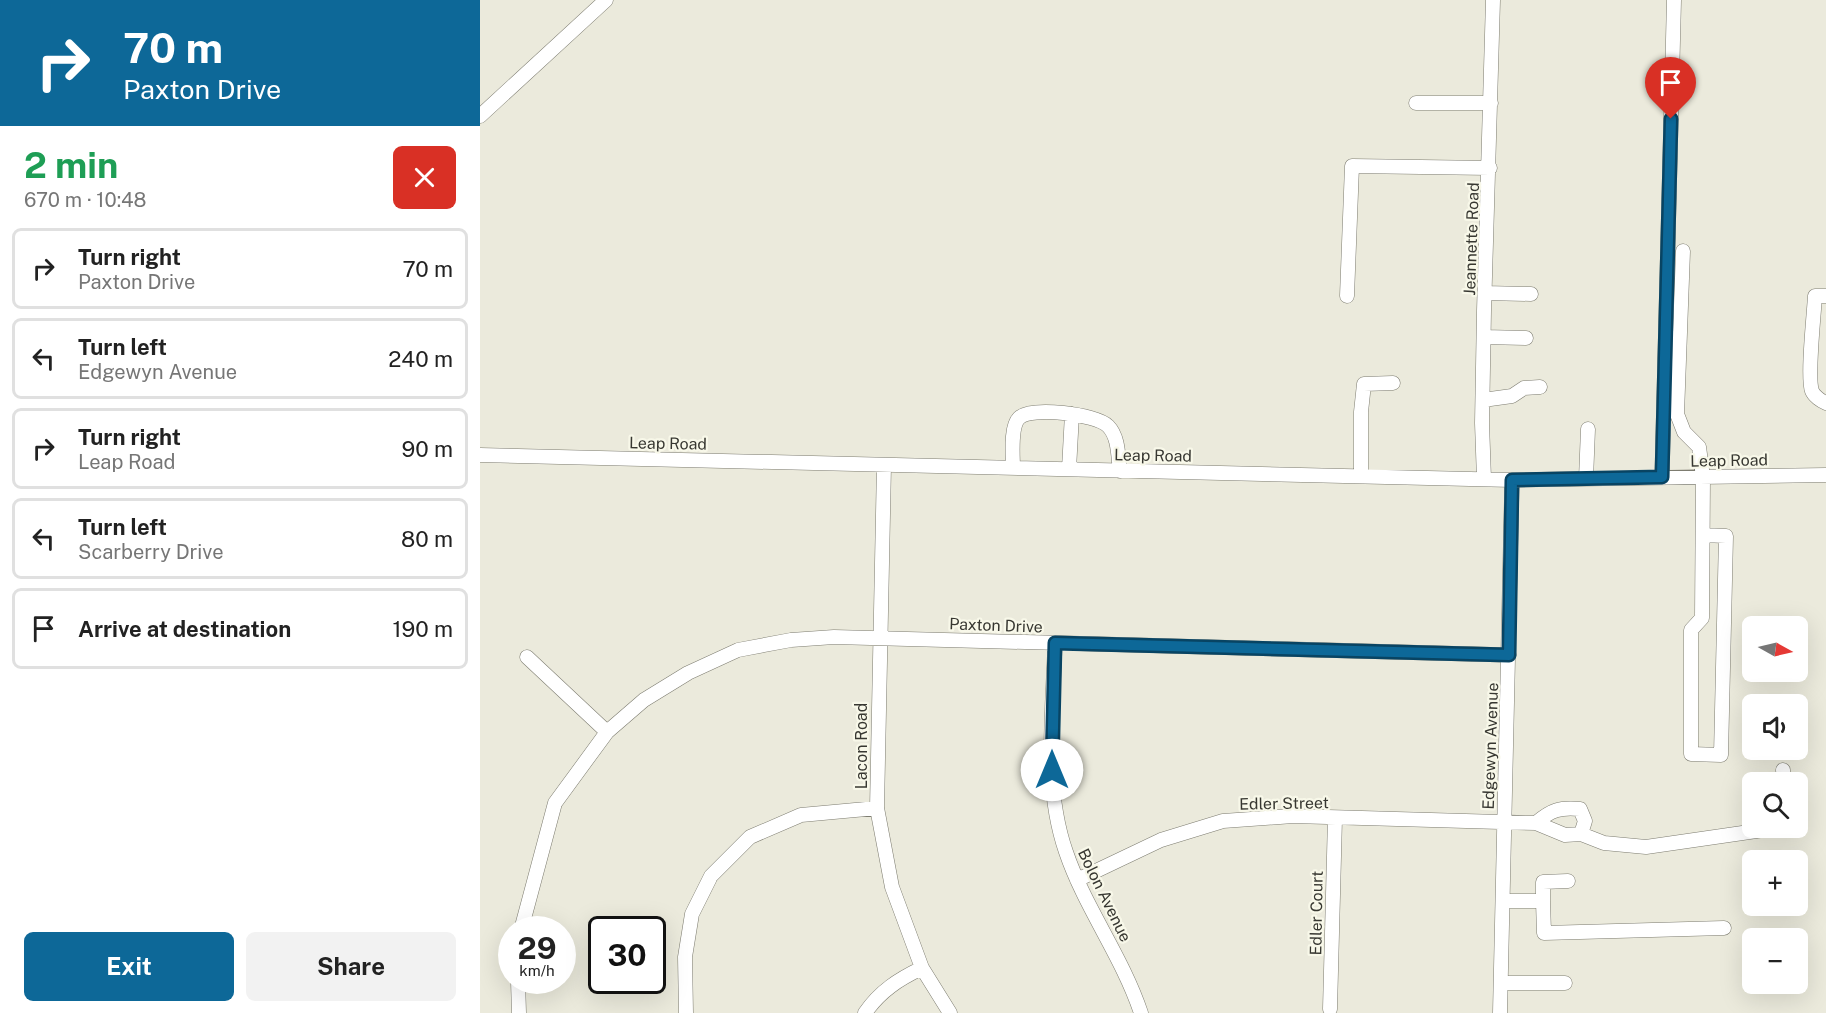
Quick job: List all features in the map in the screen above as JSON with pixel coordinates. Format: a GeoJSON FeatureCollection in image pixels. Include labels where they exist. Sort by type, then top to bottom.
{"type":"FeatureCollection","features":[{"type":"Feature","properties":{"kind":"street"},"geometry":{"type":"LineString","coordinates":[[480,116],[606,0]]}},
{"type":"Feature","properties":{"kind":"street","name":"Jeannette Road"},"geometry":{"type":"LineString","coordinates":[[1484,479],[1484,337],[1493,0]]}},
{"type":"Feature","properties":{"kind":"street"},"geometry":{"type":"LineString","coordinates":[[1662,477],[1674,0]]}},
{"type":"Feature","properties":{"kind":"street"},"geometry":{"type":"LineString","coordinates":[[1416,103],[1491,104]]}},
{"type":"Feature","properties":{"kind":"street"},"geometry":{"type":"LineString","coordinates":[[1347,296],[1352,166],[1490,168]]}},
{"type":"Feature","properties":{"kind":"street"},"geometry":{"type":"LineString","coordinates":[[1683,251],[1677,414],[1684,432],[1699,447],[1703,477],[1702,618],[1691,630],[1691,754],[1721,755],[1726,536],[1703,535]]}},
{"type":"Feature","properties":{"kind":"street"},"geometry":{"type":"LineString","coordinates":[[1485,293],[1531,294]]}},
{"type":"Feature","properties":{"kind":"street"},"geometry":{"type":"LineString","coordinates":[[1826,296],[1815,296],[1811,373],[1812,391],[1826,403]]}},
{"type":"Feature","properties":{"kind":"street"},"geometry":{"type":"LineString","coordinates":[[1484,337],[1526,338]]}},
{"type":"Feature","properties":{"kind":"street"},"geometry":{"type":"LineString","coordinates":[[1361,476],[1361,412],[1364,384],[1393,383]]}},
{"type":"Feature","properties":{"kind":"street"},"geometry":{"type":"LineString","coordinates":[[1483,400],[1512,396],[1524,388],[1540,387]]}},
{"type":"Feature","properties":{"kind":"street"},"geometry":{"type":"LineString","coordinates":[[1013,468],[1015,424],[1020,416],[1032,412],[1072,414],[1097,419],[1109,427],[1117,444],[1120,471]]}},
{"type":"Feature","properties":{"kind":"street"},"geometry":{"type":"LineString","coordinates":[[1069,469],[1072,414]]}},
{"type":"Feature","properties":{"kind":"street"},"geometry":{"type":"LineString","coordinates":[[1586,479],[1588,429]]}},
{"type":"Feature","properties":{"kind":"street","name":"Leap Road"},"geometry":{"type":"LineString","coordinates":[[480,455],[1512,480],[1826,475]]}},
{"type":"Feature","properties":{"kind":"street","name":"Lacon Road"},"geometry":{"type":"LineString","coordinates":[[884,465],[877,808],[892,888],[922,968],[950,1013]]}},
{"type":"Feature","properties":{"kind":"street","name":"Edgewyn Avenue"},"geometry":{"type":"LineString","coordinates":[[1500,1013],[1512,480]]}},
{"type":"Feature","properties":{"kind":"street","name":"Paxton Drive"},"geometry":{"type":"LineString","coordinates":[[525,916],[555,803],[607,732],[644,700],[688,673],[738,650],[790,640],[834,637],[1509,655]]}},
{"type":"Feature","properties":{"kind":"street","name":"Bolon Avenue"},"geometry":{"type":"LineString","coordinates":[[1055,643],[1052,792],[1056,821],[1077,880],[1122,965],[1141,1013]]}},
{"type":"Feature","properties":{"kind":"street"},"geometry":{"type":"LineString","coordinates":[[527,657],[607,732]]}},
{"type":"Feature","properties":{"kind":"street"},"geometry":{"type":"LineString","coordinates":[[686,1013],[685,957],[692,914],[711,876],[750,837],[801,815],[877,808]]}},
{"type":"Feature","properties":{"kind":"street"},"geometry":{"type":"LineString","coordinates":[[1536,823],[1549,813],[1566,808],[1580,809],[1585,821],[1581,834]]}},
{"type":"Feature","properties":{"kind":"street","name":"Edler Street"},"geometry":{"type":"LineString","coordinates":[[1077,880],[1161,840],[1223,821],[1293,816],[1536,823]]}},
{"type":"Feature","properties":{"kind":"street","name":"Edler Court"},"geometry":{"type":"LineString","coordinates":[[1330,1009],[1335,818]]}},
{"type":"Feature","properties":{"kind":"street"},"geometry":{"type":"LineString","coordinates":[[1536,823],[1565,834],[1581,834],[1604,843],[1646,847],[1742,833]]}},
{"type":"Feature","properties":{"kind":"street"},"geometry":{"type":"LineString","coordinates":[[1568,882],[1543,882],[1544,933],[1724,928]]}},
{"type":"Feature","properties":{"kind":"street"},"geometry":{"type":"LineString","coordinates":[[1503,900],[1543,902]]}},
{"type":"Feature","properties":{"kind":"street"},"geometry":{"type":"LineString","coordinates":[[865,1013],[873,1000],[886,988],[922,968]]}},
{"type":"Feature","properties":{"kind":"street"},"geometry":{"type":"LineString","coordinates":[[1501,983],[1565,983]]}},
{"type":"Feature","properties":{"kind":"street"},"geometry":{"type":"LineString","coordinates":[[518,994],[519,1013]]}},
{"type":"Feature","properties":{"kind":"route"},"geometry":{"type":"LineString","coordinates":[[1052,770],[1055,643],[1509,655],[1512,480],[1662,477],[1671,119]]}}]}
